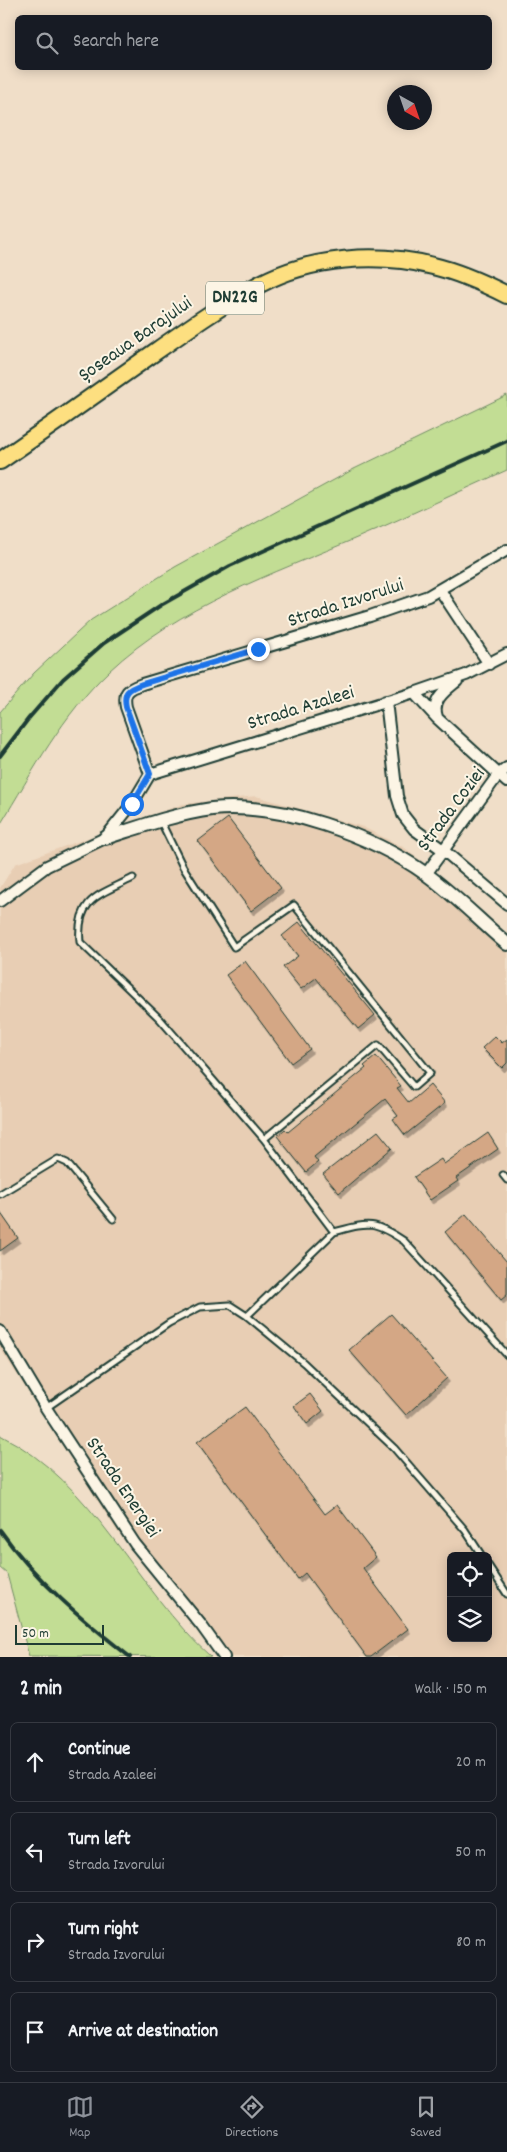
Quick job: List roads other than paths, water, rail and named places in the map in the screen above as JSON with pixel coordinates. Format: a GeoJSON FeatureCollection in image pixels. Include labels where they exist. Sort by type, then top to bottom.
{"type":"FeatureCollection","features":[{"type":"Feature","properties":{"kind":"highway","name":"Șoseaua Barajului"},"geometry":{"type":"LineString","coordinates":[[0,461],[220,306],[262,283],[308,265],[353,259],[398,260],[433,266],[475,280],[507,295]]}},
{"type":"Feature","properties":{"kind":"street","name":"Strada Izvorului"},"geometry":{"type":"LineString","coordinates":[[150,774],[126,707],[124,698],[128,691],[151,681],[370,616],[440,590],[507,550]]}},
{"type":"Feature","properties":{"kind":"street"},"geometry":{"type":"LineString","coordinates":[[440,590],[489,664]]}},
{"type":"Feature","properties":{"kind":"street"},"geometry":{"type":"LineString","coordinates":[[437,718],[435,712],[437,701],[448,688],[466,675],[507,654]]}},
{"type":"Feature","properties":{"kind":"street","name":"Strada Azaleei"},"geometry":{"type":"LineString","coordinates":[[150,774],[414,693],[466,675]]}},
{"type":"Feature","properties":{"kind":"street"},"geometry":{"type":"LineString","coordinates":[[414,693],[437,718],[503,772],[507,782]]}},
{"type":"Feature","properties":{"kind":"street"},"geometry":{"type":"LineString","coordinates":[[386,701],[399,807],[414,829],[443,850],[507,904]]}},
{"type":"Feature","properties":{"kind":"street","name":"Strada Coziei"},"geometry":{"type":"LineString","coordinates":[[426,874],[503,772]]}},
{"type":"Feature","properties":{"kind":"street"},"geometry":{"type":"LineString","coordinates":[[105,838],[132,804],[150,774]]}},
{"type":"Feature","properties":{"kind":"street"},"geometry":{"type":"LineString","coordinates":[[0,901],[47,866],[105,838],[160,820],[212,810],[240,808],[278,812],[360,836],[426,874],[507,944]]}},
{"type":"Feature","properties":{"kind":"street","name":"Strada Energiei"},"geometry":{"type":"LineString","coordinates":[[0,1331],[46,1408],[135,1544],[201,1625],[224,1657]]}},
{"type":"Feature","properties":{"kind":"lane"},"geometry":{"type":"LineString","coordinates":[[160,820],[183,867],[234,946],[294,905],[430,1074],[414,1087],[378,1044],[264,1139]]}},
{"type":"Feature","properties":{"kind":"lane"},"geometry":{"type":"LineString","coordinates":[[134,878],[90,901],[80,918],[80,942],[160,1020],[264,1139],[334,1232]]}},
{"type":"Feature","properties":{"kind":"lane"},"geometry":{"type":"LineString","coordinates":[[0,1194],[58,1159],[67,1163],[113,1219]]}},
{"type":"Feature","properties":{"kind":"lane"},"geometry":{"type":"LineString","coordinates":[[247,1316],[334,1232],[365,1224],[386,1229],[404,1241],[507,1355]]}},
{"type":"Feature","properties":{"kind":"lane"},"geometry":{"type":"LineString","coordinates":[[46,1408],[169,1323],[200,1307],[230,1305],[247,1316],[304,1363],[394,1448],[465,1530],[479,1552]]}},
{"type":"Feature","properties":{"kind":"lane"},"geometry":{"type":"LineString","coordinates":[[492,1571],[507,1594]]}},
{"type":"Feature","properties":{"kind":"railway"},"geometry":{"type":"LineString","coordinates":[[0,756],[29,718],[63,679],[104,643],[161,605],[230,566],[507,441]]}},
{"type":"Feature","properties":{"kind":"railway"},"geometry":{"type":"LineString","coordinates":[[0,1530],[28,1566],[44,1582],[77,1614],[130,1657]]}}]}
